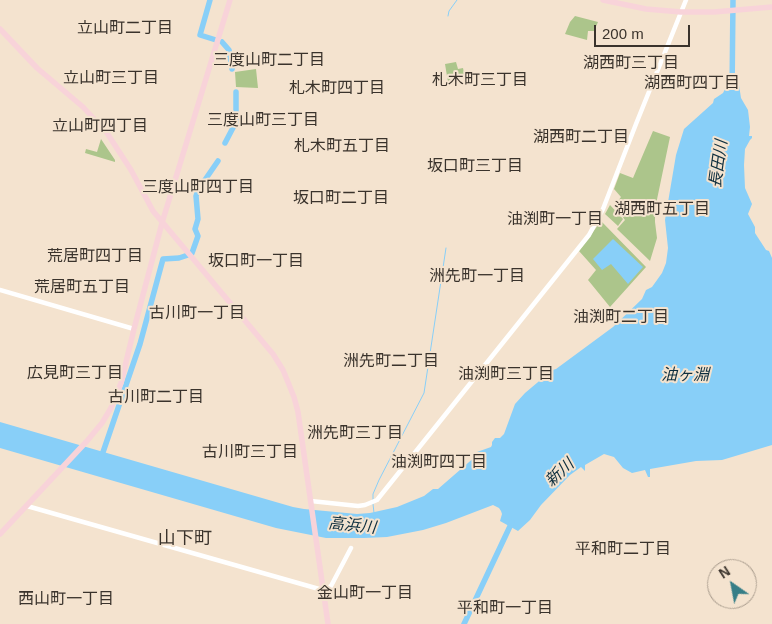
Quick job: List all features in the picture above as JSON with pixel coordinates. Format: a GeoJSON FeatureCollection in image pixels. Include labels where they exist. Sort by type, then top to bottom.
{"type":"FeatureCollection","features":[{"type":"Feature","properties":{"kind":"main road"},"geometry":{"type":"LineString","coordinates":[[0,534],[87,441],[102,423],[115,400],[162,223],[230,0]]}},
{"type":"Feature","properties":{"kind":"main road"},"geometry":{"type":"LineString","coordinates":[[603,0],[646,9],[681,12],[724,12],[772,7]]}},
{"type":"Feature","properties":{"kind":"main road"},"geometry":{"type":"LineString","coordinates":[[0,29],[37,68],[83,107],[107,133],[124,158],[153,211],[263,342],[283,370],[298,412],[328,624]]}},
{"type":"Feature","properties":{"kind":"street"},"geometry":{"type":"LineString","coordinates":[[312,504],[358,506],[377,500],[588,235],[603,209],[686,0]]}},
{"type":"Feature","properties":{"kind":"street"},"geometry":{"type":"LineString","coordinates":[[0,290],[134,329]]}},
{"type":"Feature","properties":{"kind":"street"},"geometry":{"type":"LineString","coordinates":[[26,506],[324,590],[331,586],[351,548]]}},
{"type":"Feature","properties":{"kind":"green space"},"geometry":{"type":"Polygon","coordinates":[[[575,16],[598,22],[594,31],[588,31],[587,40],[565,34],[575,16]]]}},
{"type":"Feature","properties":{"kind":"green space"},"geometry":{"type":"Polygon","coordinates":[[[456,62],[458,69],[463,68],[465,78],[448,82],[445,64],[456,62]]]}},
{"type":"Feature","properties":{"kind":"green space"},"geometry":{"type":"Polygon","coordinates":[[[256,69],[258,88],[236,87],[235,72],[256,69]]]}},
{"type":"Feature","properties":{"kind":"green space"},"geometry":{"type":"Polygon","coordinates":[[[653,131],[670,137],[655,209],[657,238],[650,261],[617,229],[625,220],[614,206],[621,197],[614,189],[620,173],[633,178],[653,131]]]}},
{"type":"Feature","properties":{"kind":"green space"},"geometry":{"type":"Polygon","coordinates":[[[101,139],[115,162],[85,153],[86,149],[97,152],[101,139]]]}},
{"type":"Feature","properties":{"kind":"green space"},"geometry":{"type":"Polygon","coordinates":[[[610,205],[623,219],[618,226],[605,214],[610,205]]]}},
{"type":"Feature","properties":{"kind":"green space"},"geometry":{"type":"Polygon","coordinates":[[[601,221],[646,267],[610,307],[588,280],[596,270],[579,251],[601,221]]]}},
{"type":"Feature","properties":{"kind":"water","name":"油ヶ淵"},"geometry":{"type":"Polygon","coordinates":[[[739,85],[741,98],[748,110],[749,136],[752,136],[745,149],[744,165],[745,188],[752,204],[748,214],[755,227],[755,233],[772,258],[772,445],[722,460],[696,461],[650,469],[650,477],[648,477],[645,470],[632,473],[623,468],[614,457],[604,454],[585,465],[585,471],[581,467],[570,475],[518,531],[500,521],[501,511],[493,505],[423,530],[387,537],[364,538],[326,538],[276,528],[0,448],[0,422],[304,509],[357,514],[370,513],[397,507],[424,496],[433,489],[438,489],[476,456],[477,452],[491,447],[495,438],[500,438],[504,434],[515,404],[544,377],[547,370],[556,369],[613,327],[642,299],[646,290],[652,287],[662,273],[666,263],[668,248],[665,220],[676,155],[684,129],[713,103],[714,99],[723,93],[726,87],[739,85]]]}},
{"type":"Feature","properties":{"kind":"water"},"geometry":{"type":"Polygon","coordinates":[[[613,239],[643,267],[628,284],[611,264],[602,270],[593,259],[613,239]]]}},
{"type":"Feature","properties":{"kind":"waterway"},"geometry":{"type":"LineString","coordinates":[[210,0],[200,35],[216,40]]}},
{"type":"Feature","properties":{"kind":"waterway"},"geometry":{"type":"LineString","coordinates":[[448,16],[449,11],[457,0]]}},
{"type":"Feature","properties":{"kind":"waterway","name":"長田川"},"geometry":{"type":"LineString","coordinates":[[732,94],[733,0]]}},
{"type":"Feature","properties":{"kind":"waterway"},"geometry":{"type":"LineString","coordinates":[[222,42],[229,50],[232,69]]}},
{"type":"Feature","properties":{"kind":"waterway"},"geometry":{"type":"LineString","coordinates":[[225,143],[236,122],[236,92]]}},
{"type":"Feature","properties":{"kind":"waterway"},"geometry":{"type":"LineString","coordinates":[[192,253],[198,236],[195,229],[198,219],[196,196],[218,161]]}},
{"type":"Feature","properties":{"kind":"waterway"},"geometry":{"type":"LineString","coordinates":[[373,500],[373,494],[379,480],[424,393],[446,248]]}},
{"type":"Feature","properties":{"kind":"waterway"},"geometry":{"type":"LineString","coordinates":[[101,458],[140,344],[163,259],[179,258],[188,255]]}},
{"type":"Feature","properties":{"kind":"waterway","name":"高浜川"},"geometry":{"type":"LineString","coordinates":[[373,504],[374,513]]}},
{"type":"Feature","properties":{"kind":"waterway","name":"新川"},"geometry":{"type":"LineString","coordinates":[[464,624],[512,522]]}},
{"type":"Feature","properties":{"kind":"district","name":"立山町二丁目"},"geometry":{"type":"Point","coordinates":[125,29]}},
{"type":"Feature","properties":{"kind":"district","name":"三度山町二丁目"},"geometry":{"type":"Point","coordinates":[269,61]}},
{"type":"Feature","properties":{"kind":"district","name":"湖西町三丁目"},"geometry":{"type":"Point","coordinates":[631,64]}},
{"type":"Feature","properties":{"kind":"district","name":"立山町三丁目"},"geometry":{"type":"Point","coordinates":[111,79]}},
{"type":"Feature","properties":{"kind":"district","name":"札木町三丁目"},"geometry":{"type":"Point","coordinates":[480,81]}},
{"type":"Feature","properties":{"kind":"district","name":"湖西町四丁目"},"geometry":{"type":"Point","coordinates":[692,84]}},
{"type":"Feature","properties":{"kind":"district","name":"札木町四丁目"},"geometry":{"type":"Point","coordinates":[337,89]}},
{"type":"Feature","properties":{"kind":"district","name":"三度山町三丁目"},"geometry":{"type":"Point","coordinates":[263,121]}},
{"type":"Feature","properties":{"kind":"district","name":"立山町四丁目"},"geometry":{"type":"Point","coordinates":[100,127]}},
{"type":"Feature","properties":{"kind":"district","name":"湖西町二丁目"},"geometry":{"type":"Point","coordinates":[581,138]}},
{"type":"Feature","properties":{"kind":"district","name":"札木町五丁目"},"geometry":{"type":"Point","coordinates":[342,147]}},
{"type":"Feature","properties":{"kind":"district","name":"坂口町三丁目"},"geometry":{"type":"Point","coordinates":[475,167]}},
{"type":"Feature","properties":{"kind":"district","name":"三度山町四丁目"},"geometry":{"type":"Point","coordinates":[198,188]}},
{"type":"Feature","properties":{"kind":"district","name":"坂口町二丁目"},"geometry":{"type":"Point","coordinates":[341,199]}},
{"type":"Feature","properties":{"kind":"district","name":"湖西町五丁目"},"geometry":{"type":"Point","coordinates":[662,210]}},
{"type":"Feature","properties":{"kind":"district","name":"油渕町一丁目"},"geometry":{"type":"Point","coordinates":[555,220]}},
{"type":"Feature","properties":{"kind":"district","name":"荒居町四丁目"},"geometry":{"type":"Point","coordinates":[95,257]}},
{"type":"Feature","properties":{"kind":"district","name":"坂口町一丁目"},"geometry":{"type":"Point","coordinates":[256,262]}},
{"type":"Feature","properties":{"kind":"district","name":"洲先町一丁目"},"geometry":{"type":"Point","coordinates":[477,277]}},
{"type":"Feature","properties":{"kind":"district","name":"荒居町五丁目"},"geometry":{"type":"Point","coordinates":[82,288]}},
{"type":"Feature","properties":{"kind":"district","name":"古川町一丁目"},"geometry":{"type":"Point","coordinates":[197,314]}},
{"type":"Feature","properties":{"kind":"district","name":"油渕町二丁目"},"geometry":{"type":"Point","coordinates":[621,318]}},
{"type":"Feature","properties":{"kind":"district","name":"洲先町二丁目"},"geometry":{"type":"Point","coordinates":[391,362]}},
{"type":"Feature","properties":{"kind":"district","name":"広見町三丁目"},"geometry":{"type":"Point","coordinates":[75,374]}},
{"type":"Feature","properties":{"kind":"district","name":"油渕町三丁目"},"geometry":{"type":"Point","coordinates":[506,375]}},
{"type":"Feature","properties":{"kind":"district","name":"古川町二丁目"},"geometry":{"type":"Point","coordinates":[156,398]}},
{"type":"Feature","properties":{"kind":"district","name":"洲先町三丁目"},"geometry":{"type":"Point","coordinates":[355,434]}},
{"type":"Feature","properties":{"kind":"district","name":"古川町三丁目"},"geometry":{"type":"Point","coordinates":[250,453]}},
{"type":"Feature","properties":{"kind":"district","name":"油渕町四丁目"},"geometry":{"type":"Point","coordinates":[439,463]}},
{"type":"Feature","properties":{"kind":"district","name":"山下町"},"geometry":{"type":"Point","coordinates":[185,539]}},
{"type":"Feature","properties":{"kind":"district","name":"平和町二丁目"},"geometry":{"type":"Point","coordinates":[623,550]}},
{"type":"Feature","properties":{"kind":"district","name":"金山町一丁目"},"geometry":{"type":"Point","coordinates":[365,594]}},
{"type":"Feature","properties":{"kind":"district","name":"西山町一丁目"},"geometry":{"type":"Point","coordinates":[66,600]}},
{"type":"Feature","properties":{"kind":"district","name":"平和町一丁目"},"geometry":{"type":"Point","coordinates":[505,609]}}]}
